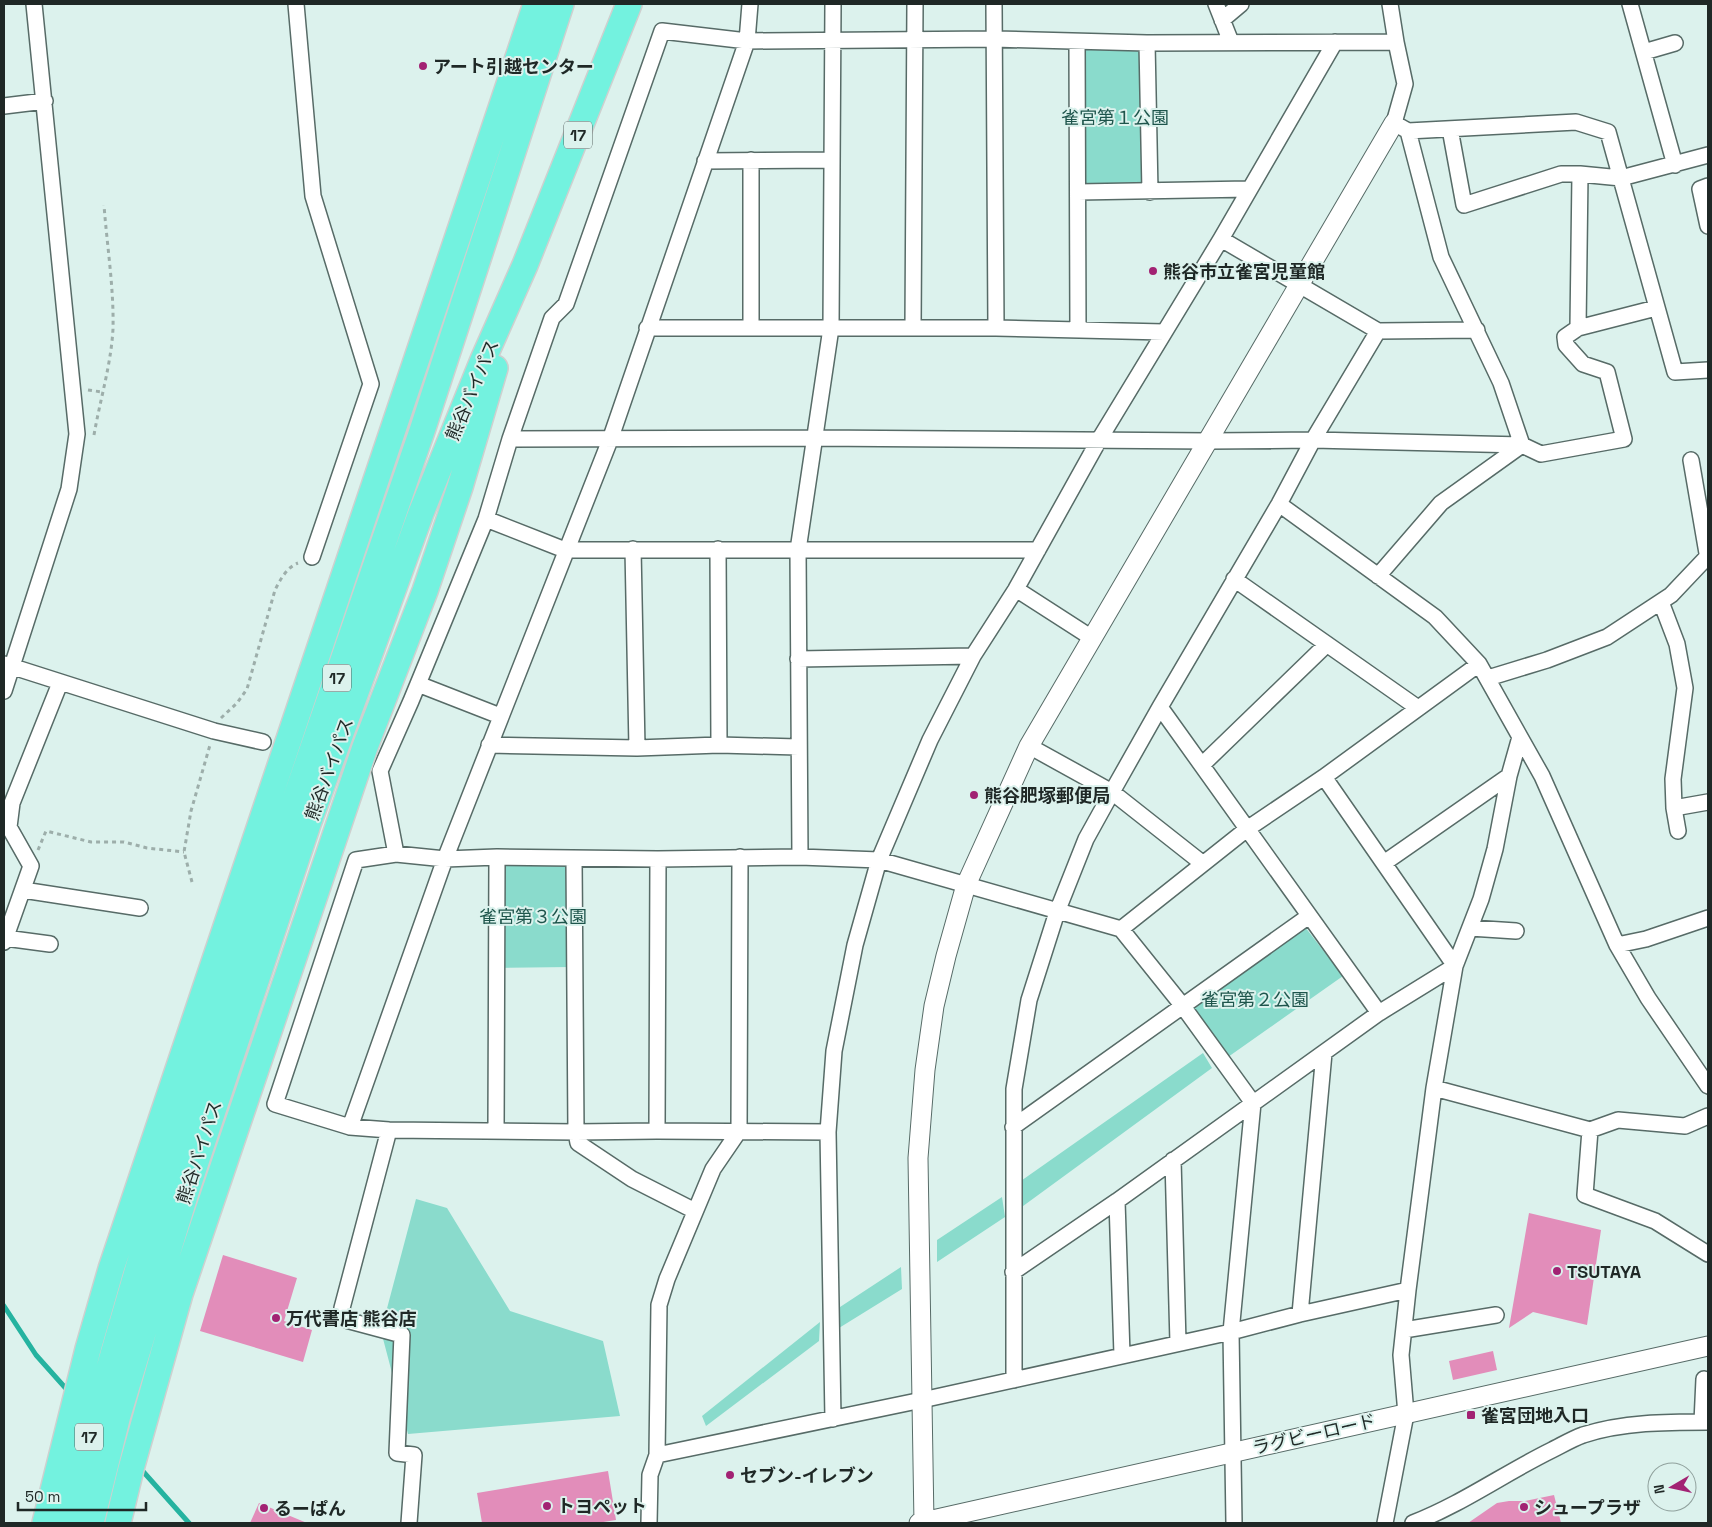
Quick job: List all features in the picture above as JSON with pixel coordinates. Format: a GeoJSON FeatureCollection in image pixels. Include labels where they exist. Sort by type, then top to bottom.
{"type":"FeatureCollection","features":[{"type":"Feature","properties":{"kind":"highway","name":"17"},"geometry":{"type":"LineString","coordinates":[[45,1523],[88,1350],[114,1260],[536,4]]}},
{"type":"Feature","properties":{"kind":"highway","name":"熊谷バイパス"},"geometry":{"type":"LineString","coordinates":[[91,1523],[118,1415],[124,1355],[162,1186],[419,440],[561,4]]}},
{"type":"Feature","properties":{"kind":"highway","name":"熊谷バイパス"},"geometry":{"type":"LineString","coordinates":[[67,1523],[124,1355],[190,1180],[308,824],[421,513],[483,360],[526,265],[629,4]]}},
{"type":"Feature","properties":{"kind":"highway","name":"17"},"geometry":{"type":"LineString","coordinates":[[118,1523],[143,1423],[180,1294],[365,747],[425,591],[460,487],[526,265]]}},
{"type":"Feature","properties":{"kind":"street"},"geometry":{"type":"LineString","coordinates":[[4,691],[8,665],[70,489],[77,434],[34,4]]}},
{"type":"Feature","properties":{"kind":"street"},"geometry":{"type":"LineString","coordinates":[[296,4],[313,196],[371,384],[312,556]]}},
{"type":"Feature","properties":{"kind":"street"},"geometry":{"type":"LineString","coordinates":[[350,1127],[445,859],[565,550],[610,440],[747,40],[750,4]]}},
{"type":"Feature","properties":{"kind":"street"},"geometry":{"type":"LineString","coordinates":[[800,857],[798,550],[831,328],[833,4]]}},
{"type":"Feature","properties":{"kind":"street"},"geometry":{"type":"LineString","coordinates":[[913,328],[915,4]]}},
{"type":"Feature","properties":{"kind":"street"},"geometry":{"type":"LineString","coordinates":[[994,4],[996,328]]}},
{"type":"Feature","properties":{"kind":"street"},"geometry":{"type":"LineString","coordinates":[[1216,4],[1230,42]]}},
{"type":"Feature","properties":{"kind":"street"},"geometry":{"type":"LineString","coordinates":[[1222,20],[1241,4]]}},
{"type":"Feature","properties":{"kind":"street"},"geometry":{"type":"LineString","coordinates":[[1390,4],[1404,84],[1401,127],[1441,257],[1501,383],[1522,445]]}},
{"type":"Feature","properties":{"kind":"street"},"geometry":{"type":"LineString","coordinates":[[1630,4],[1675,165]]}},
{"type":"Feature","properties":{"kind":"street"},"geometry":{"type":"LineString","coordinates":[[396,854],[380,771],[486,518],[510,439],[552,318],[566,304],[662,32],[747,40],[994,39],[1147,43],[1396,42]]}},
{"type":"Feature","properties":{"kind":"street"},"geometry":{"type":"LineString","coordinates":[[1077,42],[1078,329]]}},
{"type":"Feature","properties":{"kind":"street"},"geometry":{"type":"LineString","coordinates":[[832,1419],[828,1132],[834,1051],[855,945],[879,860],[930,740],[973,656],[1016,589],[1099,440],[1221,239],[1335,42]]}},
{"type":"Feature","properties":{"kind":"street"},"geometry":{"type":"LineString","coordinates":[[1147,43],[1150,192]]}},
{"type":"Feature","properties":{"kind":"street"},"geometry":{"type":"LineString","coordinates":[[1644,52],[1675,43]]}},
{"type":"Feature","properties":{"kind":"street"},"geometry":{"type":"LineString","coordinates":[[4,106],[45,101]]}},
{"type":"Feature","properties":{"kind":"street"},"geometry":{"type":"LineString","coordinates":[[1401,127],[1450,129],[1576,122],[1608,132],[1674,372],[1708,370]]}},
{"type":"Feature","properties":{"kind":"street"},"geometry":{"type":"LineString","coordinates":[[922,1523],[918,1158],[925,1070],[934,1006],[966,885],[1029,746],[1300,284],[1401,127]]}},
{"type":"Feature","properties":{"kind":"street"},"geometry":{"type":"LineString","coordinates":[[1450,129],[1464,205],[1562,174],[1622,178],[1708,155]]}},
{"type":"Feature","properties":{"kind":"street"},"geometry":{"type":"LineString","coordinates":[[751,160],[751,326]]}},
{"type":"Feature","properties":{"kind":"street"},"geometry":{"type":"LineString","coordinates":[[705,161],[831,160]]}},
{"type":"Feature","properties":{"kind":"street"},"geometry":{"type":"LineString","coordinates":[[1578,328],[1580,174]]}},
{"type":"Feature","properties":{"kind":"street"},"geometry":{"type":"LineString","coordinates":[[1708,186],[1700,189],[1708,226]]}},
{"type":"Feature","properties":{"kind":"street"},"geometry":{"type":"LineString","coordinates":[[1078,192],[1249,189]]}},
{"type":"Feature","properties":{"kind":"street"},"geometry":{"type":"LineString","coordinates":[[1221,239],[1378,331],[1477,330]]}},
{"type":"Feature","properties":{"kind":"street"},"geometry":{"type":"LineString","coordinates":[[510,439],[814,438],[1209,442],[1313,440],[1522,445],[1541,454],[1624,439],[1607,372],[1583,364],[1566,345],[1565,337],[1578,328],[1656,308]]}},
{"type":"Feature","properties":{"kind":"street"},"geometry":{"type":"LineString","coordinates":[[647,328],[751,326],[1078,329],[1164,332]]}},
{"type":"Feature","properties":{"kind":"street"},"geometry":{"type":"LineString","coordinates":[[1014,1380],[1014,1089],[1029,1000],[1057,912],[1086,839],[1160,707],[1279,504],[1313,440],[1378,331]]}},
{"type":"Feature","properties":{"kind":"street"},"geometry":{"type":"LineString","coordinates":[[1378,576],[1440,503],[1522,445]]}},
{"type":"Feature","properties":{"kind":"street"},"geometry":{"type":"LineString","coordinates":[[1488,678],[1547,660],[1607,637],[1671,596],[1708,557],[1691,460]]}},
{"type":"Feature","properties":{"kind":"street"},"geometry":{"type":"LineString","coordinates":[[1279,504],[1435,617],[1480,664],[1542,776],[1617,945],[1648,998],[1708,1086]]}},
{"type":"Feature","properties":{"kind":"street"},"geometry":{"type":"LineString","coordinates":[[486,518],[565,550],[1038,550]]}},
{"type":"Feature","properties":{"kind":"street"},"geometry":{"type":"LineString","coordinates":[[633,549],[637,748]]}},
{"type":"Feature","properties":{"kind":"street"},"geometry":{"type":"LineString","coordinates":[[718,549],[719,745]]}},
{"type":"Feature","properties":{"kind":"street"},"geometry":{"type":"LineString","coordinates":[[1234,579],[1418,708]]}},
{"type":"Feature","properties":{"kind":"street"},"geometry":{"type":"LineString","coordinates":[[1016,589],[1092,638]]}},
{"type":"Feature","properties":{"kind":"street"},"geometry":{"type":"LineString","coordinates":[[1661,602],[1677,644],[1685,688],[1673,779],[1674,808],[1678,831]]}},
{"type":"Feature","properties":{"kind":"street"},"geometry":{"type":"LineString","coordinates":[[1202,765],[1327,644]]}},
{"type":"Feature","properties":{"kind":"street"},"geometry":{"type":"LineString","coordinates":[[798,659],[973,656]]}},
{"type":"Feature","properties":{"kind":"street"},"geometry":{"type":"LineString","coordinates":[[1122,929],[1247,829],[1324,777],[1480,664]]}},
{"type":"Feature","properties":{"kind":"street"},"geometry":{"type":"LineString","coordinates":[[8,665],[214,731],[263,742]]}},
{"type":"Feature","properties":{"kind":"street"},"geometry":{"type":"LineString","coordinates":[[50,944],[4,940],[31,866],[9,827],[12,803],[60,683]]}},
{"type":"Feature","properties":{"kind":"street"},"geometry":{"type":"LineString","coordinates":[[418,684],[500,716]]}},
{"type":"Feature","properties":{"kind":"street"},"geometry":{"type":"LineString","coordinates":[[1160,707],[1379,1013]]}},
{"type":"Feature","properties":{"kind":"street"},"geometry":{"type":"LineString","coordinates":[[1385,1523],[1406,1414],[1402,1355],[1404,1330],[1434,1088],[1455,966],[1481,899],[1495,849],[1509,776],[1520,737]]}},
{"type":"Feature","properties":{"kind":"street"},"geometry":{"type":"LineString","coordinates":[[489,745],[637,748],[719,745],[798,747]]}},
{"type":"Feature","properties":{"kind":"street"},"geometry":{"type":"LineString","coordinates":[[1029,746],[1112,792],[1202,864]]}},
{"type":"Feature","properties":{"kind":"street"},"geometry":{"type":"LineString","coordinates":[[1384,862],[1509,776]]}},
{"type":"Feature","properties":{"kind":"street"},"geometry":{"type":"LineString","coordinates":[[1324,777],[1455,966]]}},
{"type":"Feature","properties":{"kind":"street"},"geometry":{"type":"LineString","coordinates":[[1674,808],[1708,802]]}},
{"type":"Feature","properties":{"kind":"street"},"geometry":{"type":"LineString","coordinates":[[828,1132],[388,1130],[350,1127],[275,1104],[356,860],[396,854],[445,859],[497,857],[658,860],[800,857],[879,860],[1122,929],[1182,1005],[1253,1102],[1230,1332],[1234,1523]]}},
{"type":"Feature","properties":{"kind":"street"},"geometry":{"type":"LineString","coordinates":[[496,1131],[497,857]]}},
{"type":"Feature","properties":{"kind":"street"},"geometry":{"type":"LineString","coordinates":[[649,1523],[650,1475],[657,1455],[659,1304],[695,1211],[714,1169],[739,1131],[740,857]]}},
{"type":"Feature","properties":{"kind":"street"},"geometry":{"type":"LineString","coordinates":[[574,859],[576,1132],[578,1143],[632,1179],[695,1211]]}},
{"type":"Feature","properties":{"kind":"street"},"geometry":{"type":"LineString","coordinates":[[657,1131],[658,860]]}},
{"type":"Feature","properties":{"kind":"street"},"geometry":{"type":"LineString","coordinates":[[23,890],[140,908]]}},
{"type":"Feature","properties":{"kind":"street"},"geometry":{"type":"LineString","coordinates":[[1013,1127],[1309,916]]}},
{"type":"Feature","properties":{"kind":"street"},"geometry":{"type":"LineString","coordinates":[[1617,945],[1646,939],[1708,918]]}},
{"type":"Feature","properties":{"kind":"street"},"geometry":{"type":"LineString","coordinates":[[1470,928],[1516,931]]}},
{"type":"Feature","properties":{"kind":"street"},"geometry":{"type":"LineString","coordinates":[[1013,1272],[1118,1201],[1379,1013],[1455,966]]}},
{"type":"Feature","properties":{"kind":"street"},"geometry":{"type":"LineString","coordinates":[[1300,1314],[1324,1053]]}},
{"type":"Feature","properties":{"kind":"street"},"geometry":{"type":"LineString","coordinates":[[1434,1088],[1590,1130],[1618,1120],[1685,1126],[1708,1116]]}},
{"type":"Feature","properties":{"kind":"street"},"geometry":{"type":"LineString","coordinates":[[388,1130],[342,1308],[346,1320],[402,1335],[397,1453],[414,1455],[409,1523]]}},
{"type":"Feature","properties":{"kind":"street"},"geometry":{"type":"LineString","coordinates":[[1590,1130],[1585,1195],[1655,1221],[1708,1254]]}},
{"type":"Feature","properties":{"kind":"street"},"geometry":{"type":"LineString","coordinates":[[1173,1160],[1178,1343]]}},
{"type":"Feature","properties":{"kind":"street"},"geometry":{"type":"LineString","coordinates":[[1118,1201],[1122,1355]]}},
{"type":"Feature","properties":{"kind":"street"},"geometry":{"type":"LineString","coordinates":[[657,1455],[1014,1380],[1408,1290]]}},
{"type":"Feature","properties":{"kind":"street"},"geometry":{"type":"LineString","coordinates":[[1404,1330],[1496,1315]]}},
{"type":"Feature","properties":{"kind":"street","name":"ラグビーロード"},"geometry":{"type":"LineString","coordinates":[[922,1523],[1708,1346]]}},
{"type":"Feature","properties":{"kind":"street"},"geometry":{"type":"LineString","coordinates":[[1413,1523],[1439,1513],[1522,1465],[1582,1436],[1610,1429],[1654,1422],[1705,1422],[1704,1379]]}},
{"type":"Feature","properties":{"kind":"path"},"geometry":{"type":"LineString","coordinates":[[93,438],[109,365],[113,328],[104,205]]}},
{"type":"Feature","properties":{"kind":"path"},"geometry":{"type":"LineString","coordinates":[[192,882],[184,852],[191,810],[214,731],[223,716],[238,703],[248,688],[275,590],[280,579],[292,565],[312,556]]}},
{"type":"Feature","properties":{"kind":"path"},"geometry":{"type":"LineString","coordinates":[[31,866],[46,831],[91,842],[124,842],[147,848],[184,852]]}},
{"type":"Feature","properties":{"kind":"green space","name":"雀宮第１公園"},"geometry":{"type":"Polygon","coordinates":[[[1147,49],[1144,184],[1084,185],[1084,50],[1147,49]]]}},
{"type":"Feature","properties":{"kind":"green space","name":"雀宮第３公園"},"geometry":{"type":"Polygon","coordinates":[[[497,863],[570,864],[570,967],[496,968],[497,863]]]}},
{"type":"Feature","properties":{"kind":"green space","name":"雀宮第２公園"},"geometry":{"type":"Polygon","coordinates":[[[1305,927],[1343,976],[1228,1057],[1192,1006],[1305,927]]]}},
{"type":"Feature","properties":{"kind":"green space"},"geometry":{"type":"Polygon","coordinates":[[[1203,1053],[1212,1068],[1019,1209],[1018,1183],[1203,1053]]]}},
{"type":"Feature","properties":{"kind":"green space"},"geometry":{"type":"Polygon","coordinates":[[[1002,1197],[1005,1217],[937,1262],[937,1240],[1002,1197]]]}},
{"type":"Feature","properties":{"kind":"green space"},"geometry":{"type":"Polygon","coordinates":[[[416,1199],[447,1208],[510,1311],[603,1341],[620,1416],[408,1434],[381,1331],[416,1199]]]}},
{"type":"Feature","properties":{"kind":"green space"},"geometry":{"type":"Polygon","coordinates":[[[901,1267],[902,1289],[839,1328],[837,1309],[901,1267]]]}},
{"type":"Feature","properties":{"kind":"green space"},"geometry":{"type":"Polygon","coordinates":[[[820,1322],[819,1341],[706,1426],[702,1416],[820,1322]]]}},
{"type":"Feature","properties":{"kind":"building","name":"TSUTAYA"},"geometry":{"type":"Polygon","coordinates":[[[1529,1213],[1601,1230],[1587,1325],[1533,1312],[1509,1328],[1529,1213]]]}},
{"type":"Feature","properties":{"kind":"building"},"geometry":{"type":"Polygon","coordinates":[[[223,1255],[297,1278],[284,1321],[312,1330],[303,1362],[200,1331],[223,1255]]]}},
{"type":"Feature","properties":{"kind":"building"},"geometry":{"type":"Polygon","coordinates":[[[1493,1351],[1497,1370],[1453,1380],[1449,1361],[1493,1351]]]}},
{"type":"Feature","properties":{"kind":"building","name":"トヨペット"},"geometry":{"type":"Polygon","coordinates":[[[608,1471],[616,1520],[597,1523],[482,1523],[477,1493],[608,1471]]]}},
{"type":"Feature","properties":{"kind":"building","name":"シュープラザ"},"geometry":{"type":"Polygon","coordinates":[[[1554,1495],[1561,1523],[1468,1523],[1497,1503],[1525,1501],[1554,1495]]]}},
{"type":"Feature","properties":{"kind":"building","name":"るーぱん"},"geometry":{"type":"Polygon","coordinates":[[[259,1503],[307,1523],[250,1523],[259,1503]]]}},
{"type":"Feature","properties":{"kind":"waterway"},"geometry":{"type":"LineString","coordinates":[[4,1306],[36,1355],[69,1392]]}},
{"type":"Feature","properties":{"kind":"waterway"},"geometry":{"type":"LineString","coordinates":[[140,1468],[189,1523]]}},
{"type":"Feature","properties":{"kind":"place","name":"アート引越センター"},"geometry":{"type":"Point","coordinates":[423,66]}},
{"type":"Feature","properties":{"kind":"place","name":"熊谷市立雀宮児童館"},"geometry":{"type":"Point","coordinates":[1153,271]}},
{"type":"Feature","properties":{"kind":"place","name":"熊谷肥塚郵便局"},"geometry":{"type":"Point","coordinates":[974,795]}},
{"type":"Feature","properties":{"kind":"place","name":"TSUTAYA"},"geometry":{"type":"Point","coordinates":[1557,1271]}},
{"type":"Feature","properties":{"kind":"place","name":"万代書店 熊谷店"},"geometry":{"type":"Point","coordinates":[276,1318]}},
{"type":"Feature","properties":{"kind":"place","name":"雀宮団地入口"},"geometry":{"type":"Point","coordinates":[1471,1415]}},
{"type":"Feature","properties":{"kind":"place","name":"セブン-イレブン"},"geometry":{"type":"Point","coordinates":[730,1475]}},
{"type":"Feature","properties":{"kind":"place","name":"トヨペット"},"geometry":{"type":"Point","coordinates":[547,1506]}},
{"type":"Feature","properties":{"kind":"place","name":"シュープラザ"},"geometry":{"type":"Point","coordinates":[1524,1507]}},
{"type":"Feature","properties":{"kind":"place","name":"るーぱん"},"geometry":{"type":"Point","coordinates":[264,1508]}}]}
